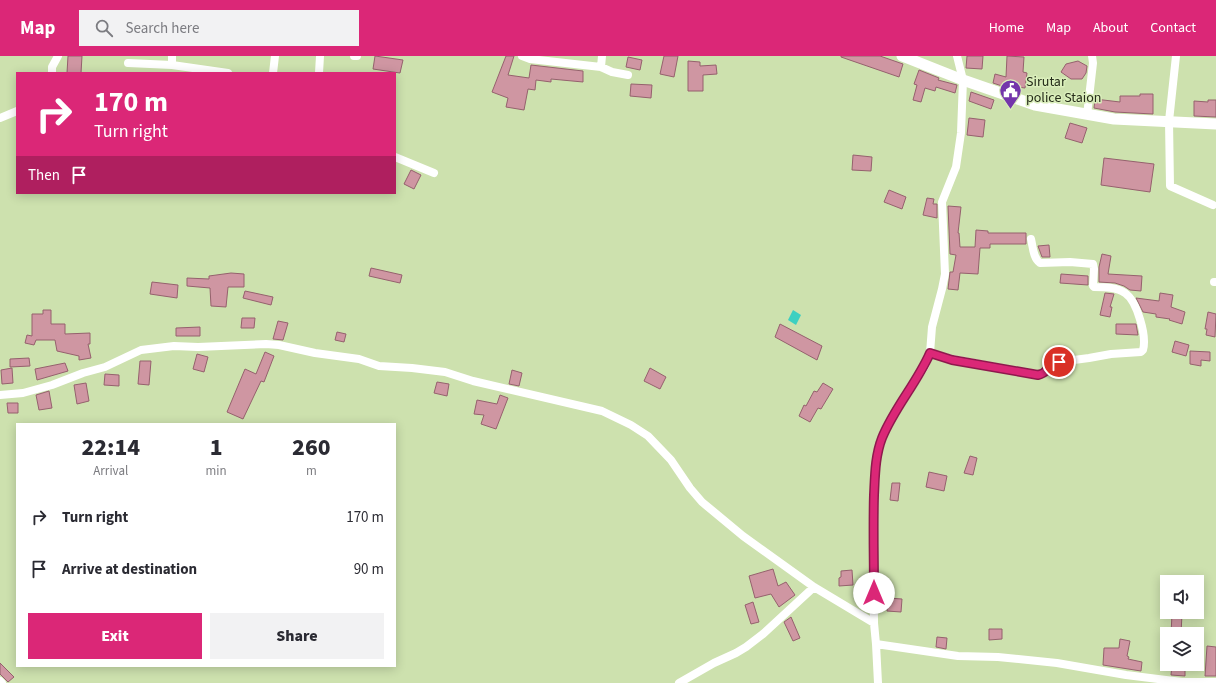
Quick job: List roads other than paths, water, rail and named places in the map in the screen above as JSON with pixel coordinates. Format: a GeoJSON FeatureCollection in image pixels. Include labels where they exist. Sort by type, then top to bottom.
{"type":"FeatureCollection","features":[{"type":"Feature","properties":{"kind":"main road"},"geometry":{"type":"LineString","coordinates":[[902,56],[963,80],[1035,104],[1114,119],[1216,124]]}},
{"type":"Feature","properties":{"kind":"street"},"geometry":{"type":"LineString","coordinates":[[52,72],[52,67],[58,56]]}},
{"type":"Feature","properties":{"kind":"street"},"geometry":{"type":"LineString","coordinates":[[172,56],[172,65]]}},
{"type":"Feature","properties":{"kind":"street"},"geometry":{"type":"LineString","coordinates":[[273,72],[275,56]]}},
{"type":"Feature","properties":{"kind":"street"},"geometry":{"type":"LineString","coordinates":[[319,72],[320,56]]}},
{"type":"Feature","properties":{"kind":"street"},"geometry":{"type":"LineString","coordinates":[[522,56],[530,59],[601,67],[612,72],[628,74]]}},
{"type":"Feature","properties":{"kind":"street"},"geometry":{"type":"LineString","coordinates":[[601,67],[602,56]]}},
{"type":"Feature","properties":{"kind":"street"},"geometry":{"type":"LineString","coordinates":[[878,683],[874,623],[873,536],[877,454],[889,423],[925,366],[930,353],[932,327],[945,274],[942,202],[953,178],[959,151],[963,80],[957,56]]}},
{"type":"Feature","properties":{"kind":"street"},"geometry":{"type":"LineString","coordinates":[[1087,115],[1093,63],[1092,56]]}},
{"type":"Feature","properties":{"kind":"street"},"geometry":{"type":"LineString","coordinates":[[1176,56],[1169,121],[1170,186],[1213,205]]}},
{"type":"Feature","properties":{"kind":"street"},"geometry":{"type":"LineString","coordinates":[[128,63],[172,65],[221,72]]}},
{"type":"Feature","properties":{"kind":"street"},"geometry":{"type":"LineString","coordinates":[[0,118],[16,111]]}},
{"type":"Feature","properties":{"kind":"street"},"geometry":{"type":"LineString","coordinates":[[396,157],[434,173]]}},
{"type":"Feature","properties":{"kind":"street"},"geometry":{"type":"LineString","coordinates":[[930,353],[952,360],[1038,375],[1046,372],[1053,363],[1111,354],[1141,352],[1143,350],[1144,331],[1130,297],[1123,291],[1104,287],[1094,287],[1093,264],[1070,262],[1040,263],[1037,260],[1030,239]]}},
{"type":"Feature","properties":{"kind":"street"},"geometry":{"type":"LineString","coordinates":[[0,395],[23,393],[38,389],[105,366],[141,350],[174,346],[198,347],[266,344],[359,359],[379,366],[445,372],[473,381],[602,411],[632,425],[648,436],[661,448],[702,502],[742,536],[814,587],[874,623]]}},
{"type":"Feature","properties":{"kind":"street"},"geometry":{"type":"LineString","coordinates":[[679,683],[746,647],[763,634],[814,587]]}},
{"type":"Feature","properties":{"kind":"street"},"geometry":{"type":"LineString","coordinates":[[876,644],[958,656],[998,657],[1057,663],[1126,675],[1182,682],[1216,682]]}},
{"type":"Feature","properties":{"kind":"water"},"geometry":{"type":"Polygon","coordinates":[[[793,310],[801,315],[796,325],[788,320],[793,310]]]}},
{"type":"Feature","properties":{"kind":"place","name":"Sirutar police Staion"},"geometry":{"type":"Point","coordinates":[1010,110]}}]}
